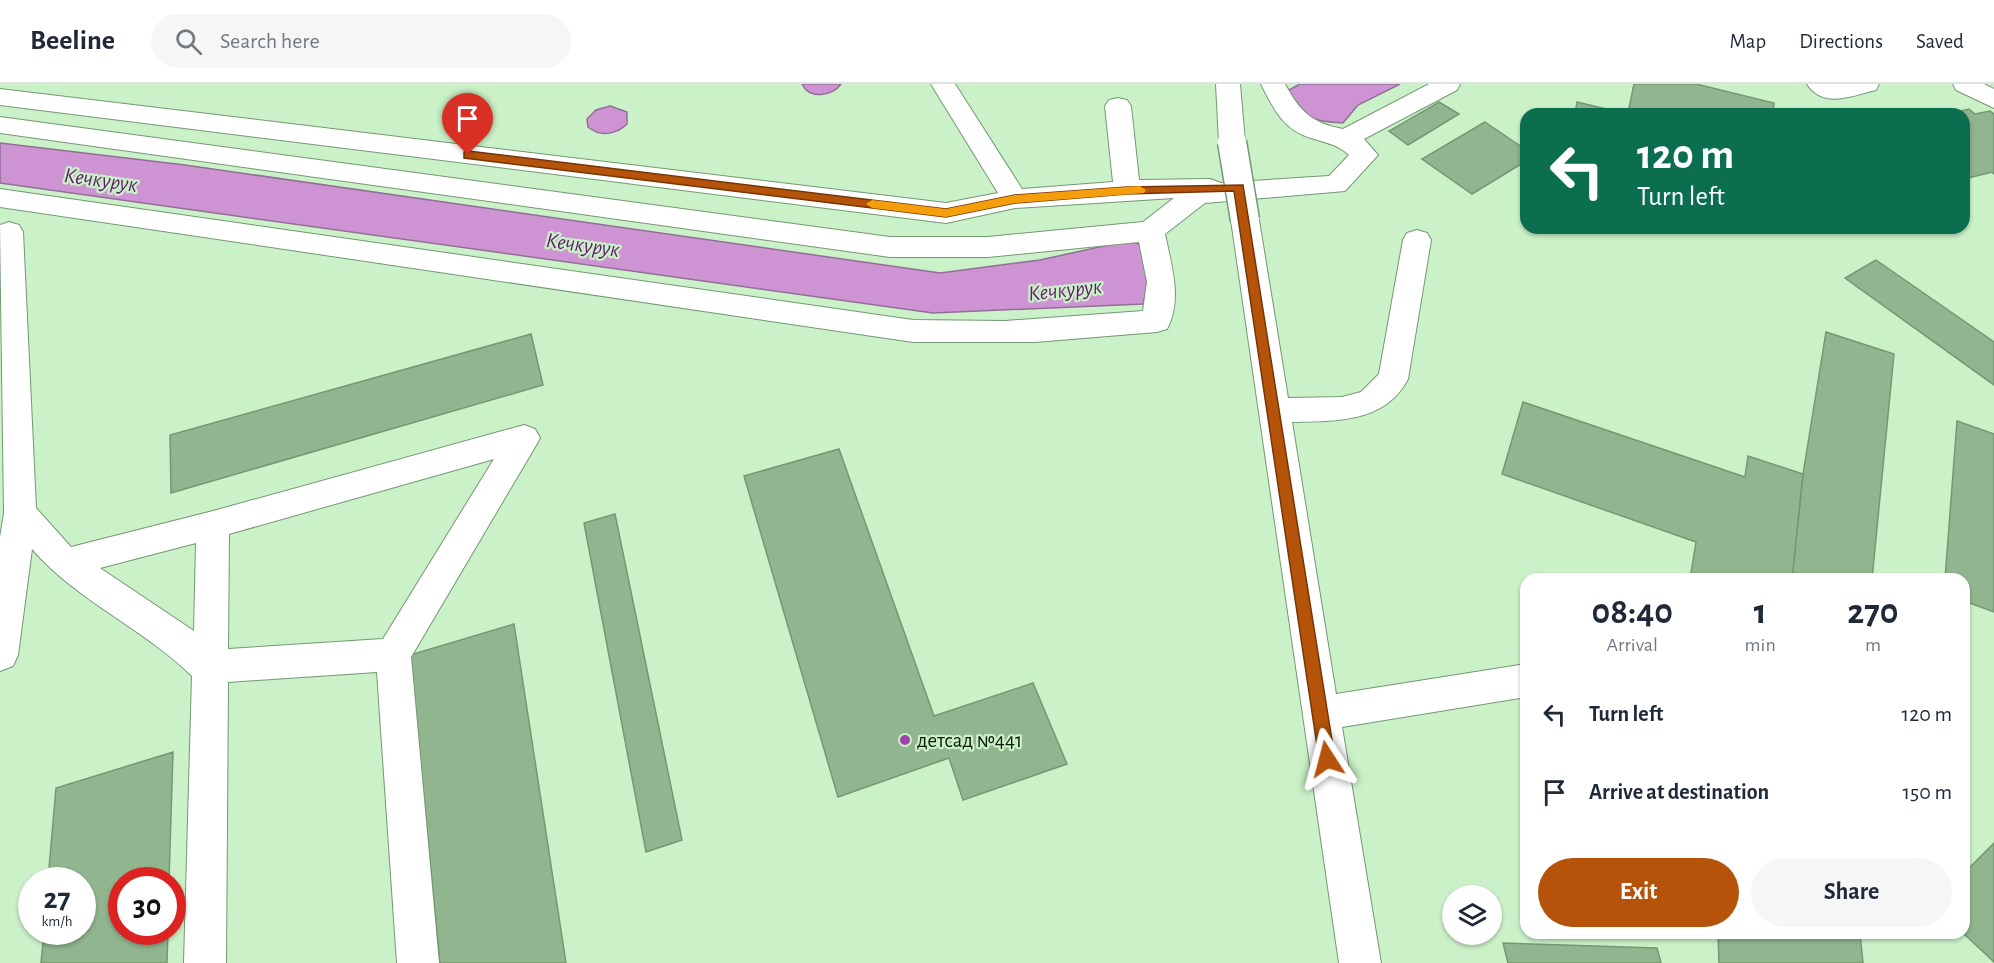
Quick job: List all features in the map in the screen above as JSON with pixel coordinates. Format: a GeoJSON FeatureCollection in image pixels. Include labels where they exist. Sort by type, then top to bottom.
{"type":"FeatureCollection","features":[{"type":"Feature","properties":{"kind":"street"},"geometry":{"type":"LineString","coordinates":[[975,84],[946,87],[1015,199]]}},
{"type":"Feature","properties":{"kind":"street"},"geometry":{"type":"LineString","coordinates":[[1228,84],[1232,142],[1360,963]]}},
{"type":"Feature","properties":{"kind":"street"},"geometry":{"type":"LineString","coordinates":[[0,125],[890,247],[942,251],[999,248],[1150,231],[1198,194],[1336,185],[1365,155],[1346,138],[1315,132],[1290,117],[1273,84]]}},
{"type":"Feature","properties":{"kind":"street"},"geometry":{"type":"LineString","coordinates":[[1346,138],[1448,84]]}},
{"type":"Feature","properties":{"kind":"street"},"geometry":{"type":"LineString","coordinates":[[1819,84],[1827,92],[1867,84]]}},
{"type":"Feature","properties":{"kind":"street"},"geometry":{"type":"LineString","coordinates":[[1965,84],[1994,100]]}},
{"type":"Feature","properties":{"kind":"street"},"geometry":{"type":"LineString","coordinates":[[0,97],[946,213],[1015,199],[1127,190],[1239,187]]}},
{"type":"Feature","properties":{"kind":"street"},"geometry":{"type":"LineString","coordinates":[[1119,106],[1127,190]]}},
{"type":"Feature","properties":{"kind":"street"},"geometry":{"type":"LineString","coordinates":[[0,198],[558,281],[914,331],[970,335],[1013,334],[1157,321],[1161,282],[1150,231]]}},
{"type":"Feature","properties":{"kind":"street"},"geometry":{"type":"LineString","coordinates":[[0,655],[20,513],[9,232]]}},
{"type":"Feature","properties":{"kind":"street"},"geometry":{"type":"LineString","coordinates":[[1275,410],[1342,409],[1371,401],[1393,379],[1417,240]]}},
{"type":"Feature","properties":{"kind":"street"},"geometry":{"type":"LineString","coordinates":[[65,563],[213,525],[524,438],[393,655],[418,963]]}},
{"type":"Feature","properties":{"kind":"street"},"geometry":{"type":"LineString","coordinates":[[20,513],[65,563],[186,646],[208,667],[393,655]]}},
{"type":"Feature","properties":{"kind":"street"},"geometry":{"type":"LineString","coordinates":[[205,963],[208,667],[213,525]]}},
{"type":"Feature","properties":{"kind":"street"},"geometry":{"type":"LineString","coordinates":[[1320,714],[1520,681]]}},
{"type":"Feature","properties":{"kind":"water"},"geometry":{"type":"Polygon","coordinates":[[[802,84],[841,84],[833,91],[815,94],[805,89],[802,84]]]}},
{"type":"Feature","properties":{"kind":"water"},"geometry":{"type":"Polygon","coordinates":[[[1300,84],[1400,84],[1358,105],[1343,123],[1316,119],[1299,107],[1287,91],[1300,84]]]}},
{"type":"Feature","properties":{"kind":"water"},"geometry":{"type":"Polygon","coordinates":[[[610,106],[627,112],[627,124],[623,128],[603,133],[588,127],[587,119],[596,110],[610,106]]]}},
{"type":"Feature","properties":{"kind":"water","name":"Кечкурук"},"geometry":{"type":"Polygon","coordinates":[[[0,143],[185,165],[940,273],[1040,260],[1131,240],[1156,254],[1143,304],[933,313],[0,183],[0,143]]]}},
{"type":"Feature","properties":{"kind":"building"},"geometry":{"type":"Polygon","coordinates":[[[1634,84],[1696,84],[1774,103],[1774,108],[1629,108],[1634,84]]]}},
{"type":"Feature","properties":{"kind":"building"},"geometry":{"type":"Polygon","coordinates":[[[1439,102],[1459,114],[1408,145],[1389,131],[1439,102]]]}},
{"type":"Feature","properties":{"kind":"building"},"geometry":{"type":"Polygon","coordinates":[[[1577,102],[1602,108],[1576,108],[1577,102]]]}},
{"type":"Feature","properties":{"kind":"building"},"geometry":{"type":"Polygon","coordinates":[[[1970,110],[1975,114],[1990,111],[1994,114],[1994,174],[1992,172],[1970,178],[1970,110]]]}},
{"type":"Feature","properties":{"kind":"building"},"geometry":{"type":"Polygon","coordinates":[[[1485,122],[1520,146],[1520,165],[1472,194],[1422,159],[1485,122]]]}},
{"type":"Feature","properties":{"kind":"building"},"geometry":{"type":"Polygon","coordinates":[[[1876,260],[1994,342],[1994,385],[1845,278],[1876,260]]]}},
{"type":"Feature","properties":{"kind":"building"},"geometry":{"type":"Polygon","coordinates":[[[1826,332],[1894,354],[1873,573],[1793,573],[1803,474],[1826,332]]]}},
{"type":"Feature","properties":{"kind":"building"},"geometry":{"type":"Polygon","coordinates":[[[531,334],[543,385],[171,493],[170,435],[531,334]]]}},
{"type":"Feature","properties":{"kind":"building"},"geometry":{"type":"Polygon","coordinates":[[[1523,402],[1745,477],[1748,456],[1803,474],[1793,573],[1691,573],[1696,542],[1502,474],[1523,402]]]}},
{"type":"Feature","properties":{"kind":"building"},"geometry":{"type":"Polygon","coordinates":[[[1957,421],[1994,434],[1994,612],[1970,603],[1970,573],[1945,573],[1957,421]]]}},
{"type":"Feature","properties":{"kind":"building"},"geometry":{"type":"Polygon","coordinates":[[[839,449],[934,716],[1033,683],[1067,764],[963,800],[949,758],[838,797],[744,476],[839,449]]]}},
{"type":"Feature","properties":{"kind":"building"},"geometry":{"type":"Polygon","coordinates":[[[615,514],[682,840],[646,852],[584,523],[615,514]]]}},
{"type":"Feature","properties":{"kind":"building"},"geometry":{"type":"Polygon","coordinates":[[[514,624],[566,963],[440,963],[410,655],[514,624]]]}},
{"type":"Feature","properties":{"kind":"building"},"geometry":{"type":"Polygon","coordinates":[[[173,752],[169,867],[108,867],[108,945],[168,945],[167,963],[41,963],[43,945],[96,945],[96,867],[49,867],[56,788],[173,752]]]}},
{"type":"Feature","properties":{"kind":"building"},"geometry":{"type":"Polygon","coordinates":[[[1994,843],[1994,962],[1969,939],[1970,867],[1994,843]]]}},
{"type":"Feature","properties":{"kind":"building"},"geometry":{"type":"Polygon","coordinates":[[[1718,939],[1861,939],[1863,963],[1719,963],[1718,939]]]}},
{"type":"Feature","properties":{"kind":"building"},"geometry":{"type":"Polygon","coordinates":[[[1503,943],[1657,948],[1661,963],[1508,963],[1503,943]]]}},
{"type":"Feature","properties":{"kind":"slow traffic"},"geometry":{"type":"LineString","coordinates":[[872,204],[946,213],[1015,199],[1140,190]]}},
{"type":"Feature","properties":{"kind":"place","name":"детсад №441"},"geometry":{"type":"Point","coordinates":[905,740]}},
{"type":"Feature","properties":{"kind":"route"},"geometry":{"type":"LineString","coordinates":[[468,155],[946,213],[1015,199],[1127,190],[1239,187],[1327,759]]}}]}
